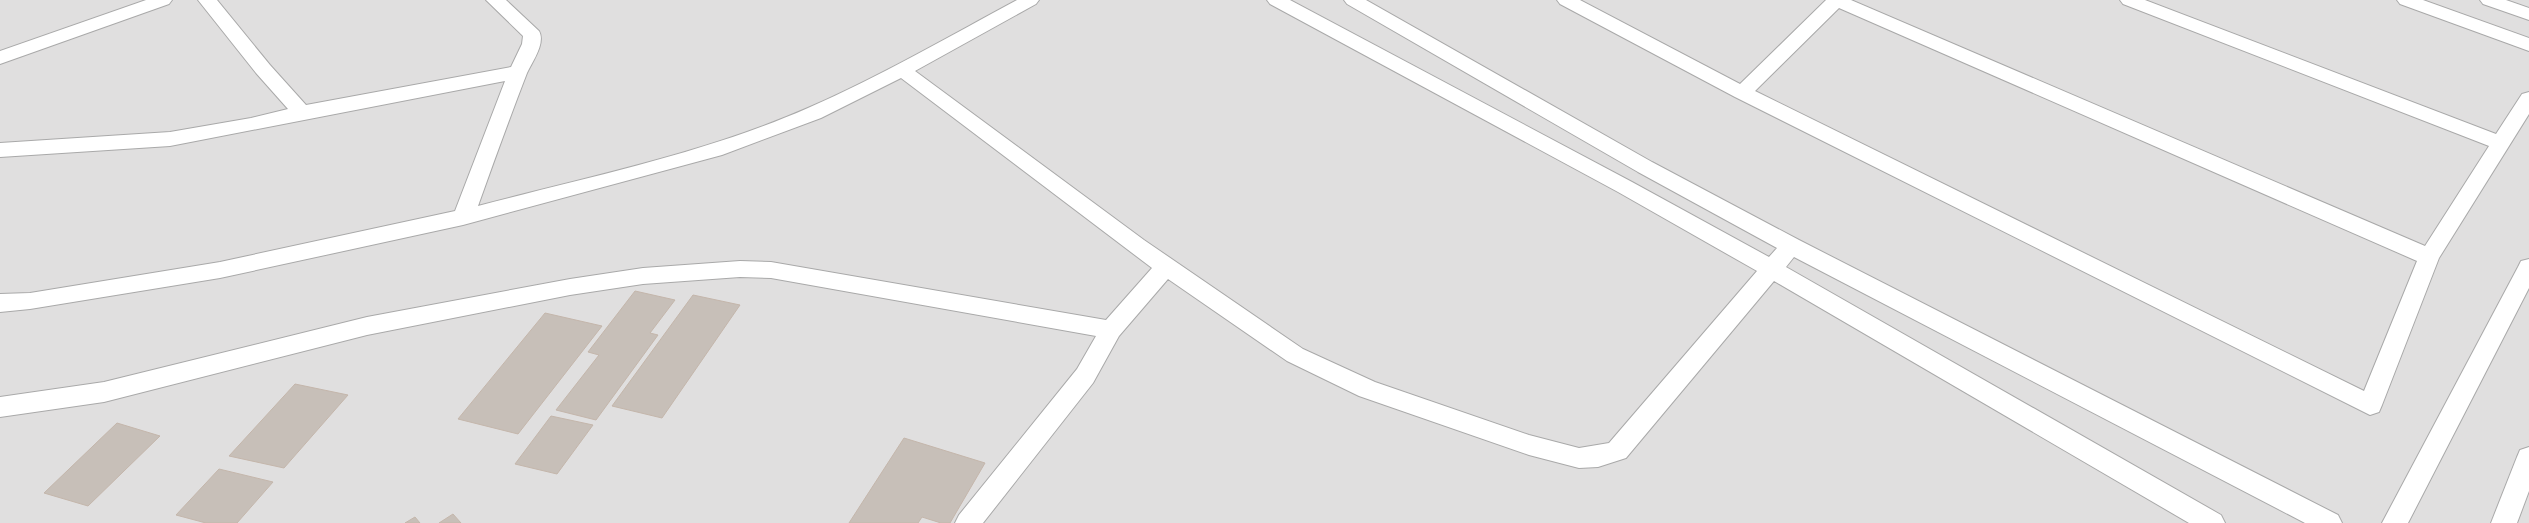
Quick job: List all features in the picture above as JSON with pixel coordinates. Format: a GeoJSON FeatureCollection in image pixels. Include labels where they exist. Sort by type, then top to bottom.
{"type":"FeatureCollection","features":[{"type":"Feature","properties":{"kind":"street"},"geometry":{"type":"LineString","coordinates":[[0,58],[163,0]]}},
{"type":"Feature","properties":{"kind":"street"},"geometry":{"type":"LineString","coordinates":[[207,0],[263,69],[302,112]]}},
{"type":"Feature","properties":{"kind":"street"},"geometry":{"type":"LineString","coordinates":[[463,217],[518,72],[531,44],[532,35],[495,0]]}},
{"type":"Feature","properties":{"kind":"street"},"geometry":{"type":"LineString","coordinates":[[0,303],[30,301],[220,270],[463,217],[715,150],[814,113],[902,70],[1030,0]]}},
{"type":"Feature","properties":{"kind":"street"},"geometry":{"type":"LineString","coordinates":[[1276,0],[1625,187],[1772,269],[2212,523]]}},
{"type":"Feature","properties":{"kind":"street"},"geometry":{"type":"LineString","coordinates":[[1353,0],[1645,166],[1791,246],[2329,523]]}},
{"type":"Feature","properties":{"kind":"street"},"geometry":{"type":"LineString","coordinates":[[1566,0],[1742,93],[2370,405],[2429,257],[2529,98]]}},
{"type":"Feature","properties":{"kind":"street"},"geometry":{"type":"LineString","coordinates":[[1742,93],[1836,0],[2429,257]]}},
{"type":"Feature","properties":{"kind":"street"},"geometry":{"type":"LineString","coordinates":[[2129,0],[2500,143]]}},
{"type":"Feature","properties":{"kind":"street"},"geometry":{"type":"LineString","coordinates":[[2406,0],[2529,45]]}},
{"type":"Feature","properties":{"kind":"street"},"geometry":{"type":"LineString","coordinates":[[2489,0],[2529,14]]}},
{"type":"Feature","properties":{"kind":"street"},"geometry":{"type":"LineString","coordinates":[[902,70],[1166,266],[1295,355],[1367,389],[1529,445],[1579,458],[1598,457],[1617,452],[1791,246]]}},
{"type":"Feature","properties":{"kind":"street"},"geometry":{"type":"LineString","coordinates":[[0,150],[170,139],[251,125],[302,112],[518,72]]}},
{"type":"Feature","properties":{"kind":"street"},"geometry":{"type":"LineString","coordinates":[[1625,187],[1645,166]]}},
{"type":"Feature","properties":{"kind":"street"},"geometry":{"type":"LineString","coordinates":[[968,523],[1085,376],[1111,330],[1166,266]]}},
{"type":"Feature","properties":{"kind":"street"},"geometry":{"type":"LineString","coordinates":[[2396,523],[2529,267]]}},
{"type":"Feature","properties":{"kind":"street"},"geometry":{"type":"LineString","coordinates":[[0,407],[104,392],[367,326],[539,293],[643,276],[706,271],[771,270],[1111,330]]}},
{"type":"Feature","properties":{"kind":"street"},"geometry":{"type":"LineString","coordinates":[[2504,523],[2529,457]]}},
{"type":"Feature","properties":{"kind":"shaded area"},"geometry":{"type":"Polygon","coordinates":[[[0,0],[2529,0],[2529,523],[0,523],[0,0]]]}},
{"type":"Feature","properties":{"kind":"building"},"geometry":{"type":"Polygon","coordinates":[[[635,291],[675,300],[650,333],[658,335],[596,420],[556,410],[599,355],[588,352],[635,291]]]}},
{"type":"Feature","properties":{"kind":"building"},"geometry":{"type":"Polygon","coordinates":[[[693,295],[740,305],[662,418],[612,406],[693,295]]]}},
{"type":"Feature","properties":{"kind":"building"},"geometry":{"type":"Polygon","coordinates":[[[545,313],[602,326],[518,434],[458,419],[545,313]]]}},
{"type":"Feature","properties":{"kind":"building"},"geometry":{"type":"Polygon","coordinates":[[[295,384],[348,395],[284,468],[229,456],[295,384]]]}},
{"type":"Feature","properties":{"kind":"building"},"geometry":{"type":"Polygon","coordinates":[[[551,416],[593,425],[557,474],[515,464],[551,416]]]}},
{"type":"Feature","properties":{"kind":"building"},"geometry":{"type":"Polygon","coordinates":[[[117,423],[160,436],[88,506],[44,493],[117,423]]]}},
{"type":"Feature","properties":{"kind":"building"},"geometry":{"type":"Polygon","coordinates":[[[904,438],[985,463],[950,523],[941,523],[922,517],[918,523],[849,523],[904,438]]]}},
{"type":"Feature","properties":{"kind":"building"},"geometry":{"type":"Polygon","coordinates":[[[219,469],[273,482],[237,523],[206,523],[176,515],[219,469]]]}},
{"type":"Feature","properties":{"kind":"building"},"geometry":{"type":"Polygon","coordinates":[[[453,514],[461,523],[439,523],[453,514]]]}},
{"type":"Feature","properties":{"kind":"building"},"geometry":{"type":"Polygon","coordinates":[[[415,517],[420,523],[405,523],[415,517]]]}}]}
